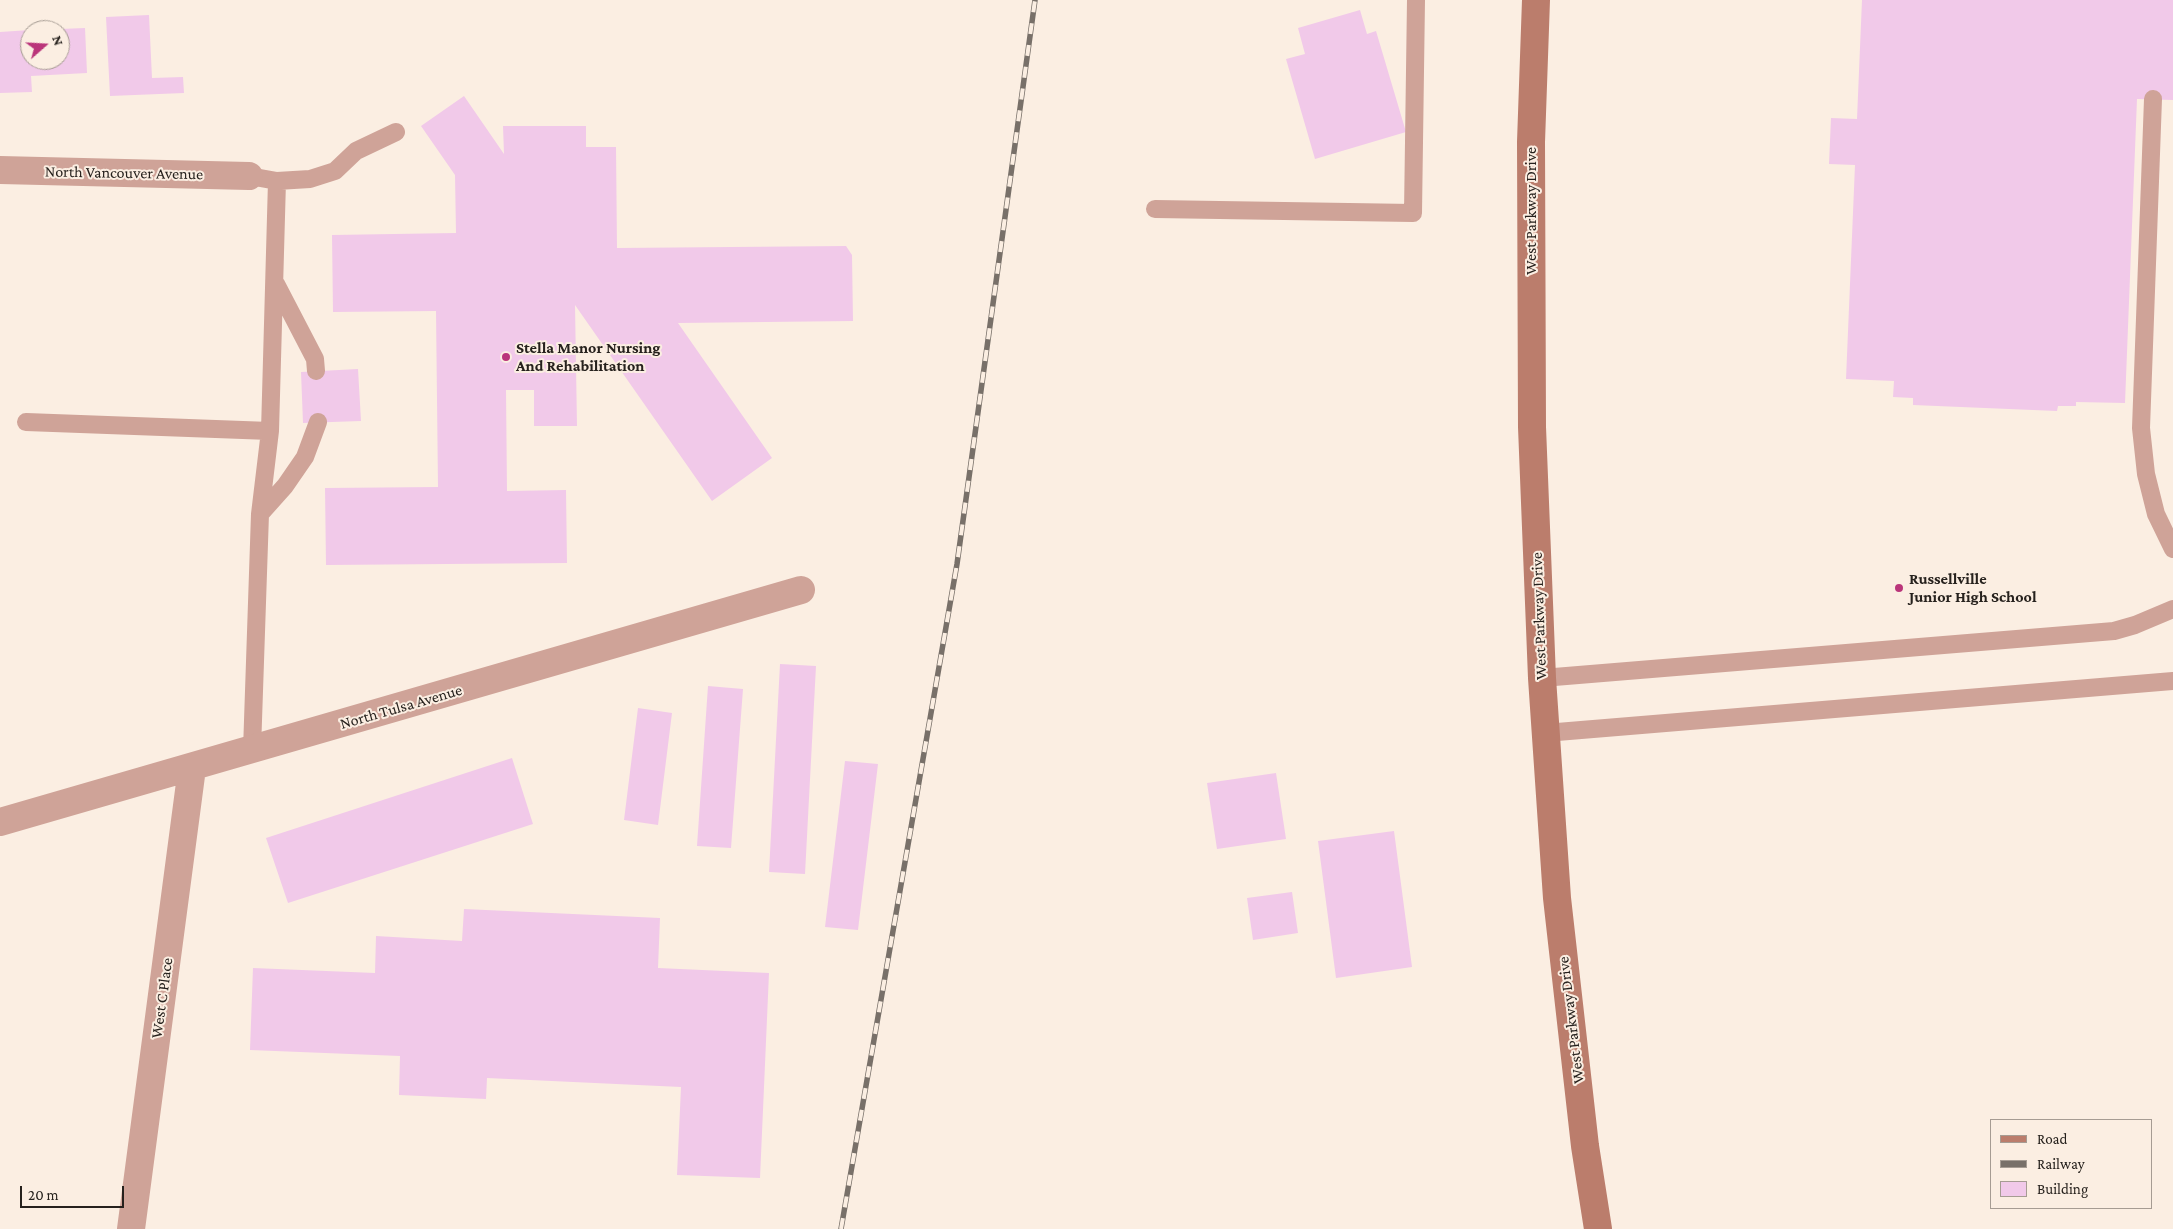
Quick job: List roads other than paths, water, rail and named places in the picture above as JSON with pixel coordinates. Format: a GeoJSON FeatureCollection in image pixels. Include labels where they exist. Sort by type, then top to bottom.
{"type":"FeatureCollection","features":[{"type":"Feature","properties":{"kind":"main road","name":"West Parkway Drive"},"geometry":{"type":"LineString","coordinates":[[1536,0],[1531,142],[1532,427],[1542,678],[1557,898],[1585,1146],[1598,1229]]}},
{"type":"Feature","properties":{"kind":"street","name":"North Vancouver Avenue"},"geometry":{"type":"LineString","coordinates":[[0,170],[249,176]]}},
{"type":"Feature","properties":{"kind":"street","name":"North Tulsa Avenue"},"geometry":{"type":"LineString","coordinates":[[0,822],[192,768],[801,590]]}},
{"type":"Feature","properties":{"kind":"street","name":"West C Place"},"geometry":{"type":"LineString","coordinates":[[131,1229],[192,768]]}},
{"type":"Feature","properties":{"kind":"lane"},"geometry":{"type":"LineString","coordinates":[[1155,209],[1413,213],[1416,0]]}},
{"type":"Feature","properties":{"kind":"lane"},"geometry":{"type":"LineString","coordinates":[[2153,99],[2141,428],[2146,474],[2156,514],[2173,549]]}},
{"type":"Feature","properties":{"kind":"lane"},"geometry":{"type":"LineString","coordinates":[[249,176],[278,181],[310,179],[334,171],[356,151],[396,132]]}},
{"type":"Feature","properties":{"kind":"lane"},"geometry":{"type":"LineString","coordinates":[[252,750],[260,514],[270,431],[278,181]]}},
{"type":"Feature","properties":{"kind":"lane"},"geometry":{"type":"LineString","coordinates":[[275,282],[315,359],[316,372]]}},
{"type":"Feature","properties":{"kind":"lane"},"geometry":{"type":"LineString","coordinates":[[26,422],[270,431]]}},
{"type":"Feature","properties":{"kind":"lane"},"geometry":{"type":"LineString","coordinates":[[260,514],[286,486],[300,464],[315,434],[318,422]]}},
{"type":"Feature","properties":{"kind":"lane"},"geometry":{"type":"LineString","coordinates":[[1542,678],[2114,631],[2136,625],[2173,608]]}},
{"type":"Feature","properties":{"kind":"lane"},"geometry":{"type":"LineString","coordinates":[[1545,733],[2173,680]]}},
{"type":"Feature","properties":{"kind":"railway"},"geometry":{"type":"LineString","coordinates":[[841,1229],[957,564],[1035,0]]}},
{"type":"Feature","properties":{"kind":"place","name":"Stella Manor Nursing And Rehabilitation"},"geometry":{"type":"Point","coordinates":[506,357]}},
{"type":"Feature","properties":{"kind":"place","name":"Russellville Junior High School"},"geometry":{"type":"Point","coordinates":[1899,588]}}]}
